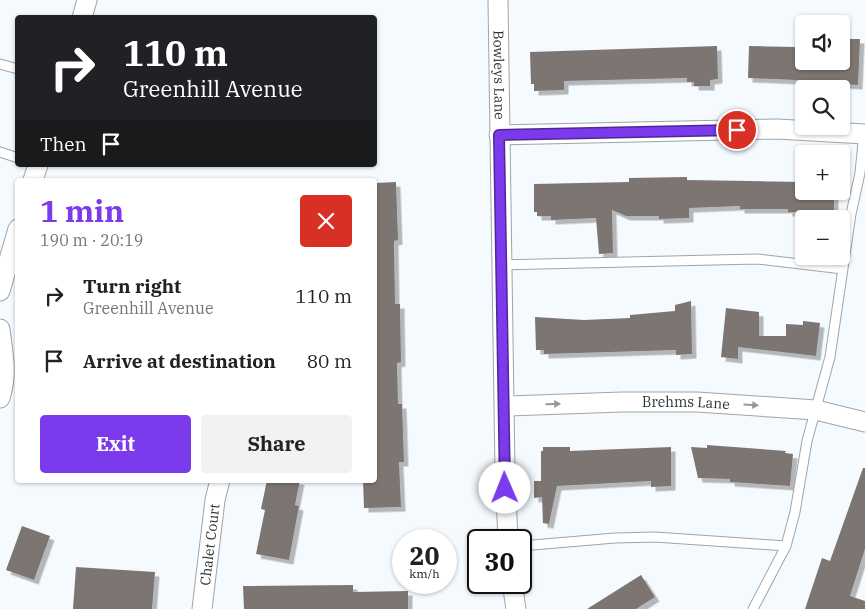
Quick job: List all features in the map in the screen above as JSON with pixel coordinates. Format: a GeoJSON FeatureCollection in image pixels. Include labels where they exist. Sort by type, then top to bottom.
{"type":"FeatureCollection","features":[{"type":"Feature","properties":{"kind":"street"},"geometry":{"type":"LineString","coordinates":[[83,15],[88,0]]}},
{"type":"Feature","properties":{"kind":"street","name":"Bowleys Lane"},"geometry":{"type":"LineString","coordinates":[[498,0],[505,473],[508,529]]}},
{"type":"Feature","properties":{"kind":"street"},"geometry":{"type":"LineString","coordinates":[[499,135],[777,129],[864,131]]}},
{"type":"Feature","properties":{"kind":"street"},"geometry":{"type":"LineString","coordinates":[[0,291],[15,239]]}},
{"type":"Feature","properties":{"kind":"street"},"geometry":{"type":"LineString","coordinates":[[0,328],[6,365],[5,382],[0,398]]}},
{"type":"Feature","properties":{"kind":"street","name":"Brehms Lane"},"geometry":{"type":"LineString","coordinates":[[505,406],[622,402],[697,402],[816,410],[865,422]]}},
{"type":"Feature","properties":{"kind":"street","name":"Chalet Court"},"geometry":{"type":"LineString","coordinates":[[202,609],[215,500],[219,483]]}},
{"type":"Feature","properties":{"kind":"street"},"geometry":{"type":"LineString","coordinates":[[514,594],[516,609]]}},
{"type":"Feature","properties":{"kind":"lane"},"geometry":{"type":"LineString","coordinates":[[0,64],[15,68]]}},
{"type":"Feature","properties":{"kind":"lane"},"geometry":{"type":"LineString","coordinates":[[753,609],[786,546],[795,512],[807,440],[830,357],[851,214],[860,173],[864,131]]}},
{"type":"Feature","properties":{"kind":"lane"},"geometry":{"type":"LineString","coordinates":[[0,152],[15,157]]}},
{"type":"Feature","properties":{"kind":"lane"},"geometry":{"type":"LineString","coordinates":[[502,265],[756,260],[843,270]]}},
{"type":"Feature","properties":{"kind":"lane"},"geometry":{"type":"LineString","coordinates":[[532,545],[615,538],[655,537],[786,546]]}},
{"type":"Feature","properties":{"kind":"building"},"geometry":{"type":"Polygon","coordinates":[[[850,39],[860,39],[858,85],[850,84],[850,80],[748,78],[749,46],[795,47],[795,70],[850,70],[850,39]]]}},
{"type":"Feature","properties":{"kind":"building"},"geometry":{"type":"Polygon","coordinates":[[[717,46],[718,79],[710,80],[710,86],[694,86],[694,82],[687,82],[687,78],[564,81],[564,90],[534,91],[534,84],[531,84],[530,52],[717,46]]]}},
{"type":"Feature","properties":{"kind":"building"},"geometry":{"type":"Polygon","coordinates":[[[687,177],[687,180],[795,182],[795,200],[834,200],[834,210],[795,210],[795,212],[788,212],[788,209],[740,209],[740,206],[689,208],[689,218],[659,219],[659,216],[626,216],[612,210],[613,253],[599,254],[596,218],[551,220],[551,216],[537,216],[537,212],[534,212],[534,184],[629,182],[629,178],[687,177]]]}},
{"type":"Feature","properties":{"kind":"building"},"geometry":{"type":"Polygon","coordinates":[[[396,182],[398,240],[394,241],[395,304],[400,304],[401,362],[397,363],[398,404],[402,404],[404,462],[399,462],[401,507],[364,508],[363,483],[377,483],[377,183],[396,182]]]}},
{"type":"Feature","properties":{"kind":"building"},"geometry":{"type":"Polygon","coordinates":[[[691,301],[692,354],[676,355],[676,350],[544,354],[544,350],[536,350],[535,317],[584,320],[630,318],[630,315],[675,311],[675,305],[691,301]]]}},
{"type":"Feature","properties":{"kind":"building"},"geometry":{"type":"Polygon","coordinates":[[[726,308],[759,312],[759,336],[786,336],[786,324],[803,325],[803,321],[820,323],[816,356],[738,347],[738,359],[721,357],[726,308]]]}},
{"type":"Feature","properties":{"kind":"building"},"geometry":{"type":"Polygon","coordinates":[[[707,445],[786,451],[785,453],[793,454],[790,486],[730,482],[730,479],[698,478],[691,447],[707,448],[707,445]]]}},
{"type":"Feature","properties":{"kind":"building"},"geometry":{"type":"Polygon","coordinates":[[[543,447],[570,447],[570,451],[671,447],[671,486],[651,487],[651,481],[557,486],[549,524],[543,523],[542,497],[534,498],[534,481],[541,481],[541,451],[543,451],[543,447]]]}},
{"type":"Feature","properties":{"kind":"building"},"geometry":{"type":"Polygon","coordinates":[[[863,468],[865,468],[865,549],[850,596],[865,601],[865,609],[805,609],[822,558],[830,561],[863,468]]]}},
{"type":"Feature","properties":{"kind":"building"},"geometry":{"type":"Polygon","coordinates":[[[266,483],[299,483],[295,505],[299,506],[289,560],[256,554],[265,510],[261,509],[266,483]]]}},
{"type":"Feature","properties":{"kind":"building"},"geometry":{"type":"Polygon","coordinates":[[[22,526],[50,536],[34,580],[6,570],[22,526]]]}},
{"type":"Feature","properties":{"kind":"building"},"geometry":{"type":"Polygon","coordinates":[[[76,567],[155,572],[152,609],[73,609],[76,567]]]}},
{"type":"Feature","properties":{"kind":"building"},"geometry":{"type":"Polygon","coordinates":[[[641,575],[655,597],[636,609],[587,609],[641,575]]]}},
{"type":"Feature","properties":{"kind":"building"},"geometry":{"type":"Polygon","coordinates":[[[353,585],[353,592],[392,591],[392,594],[408,594],[408,609],[244,609],[243,586],[353,585]]]}},
{"type":"Feature","properties":{"kind":"route"},"geometry":{"type":"LineString","coordinates":[[505,488],[499,135],[737,130]]}}]}
